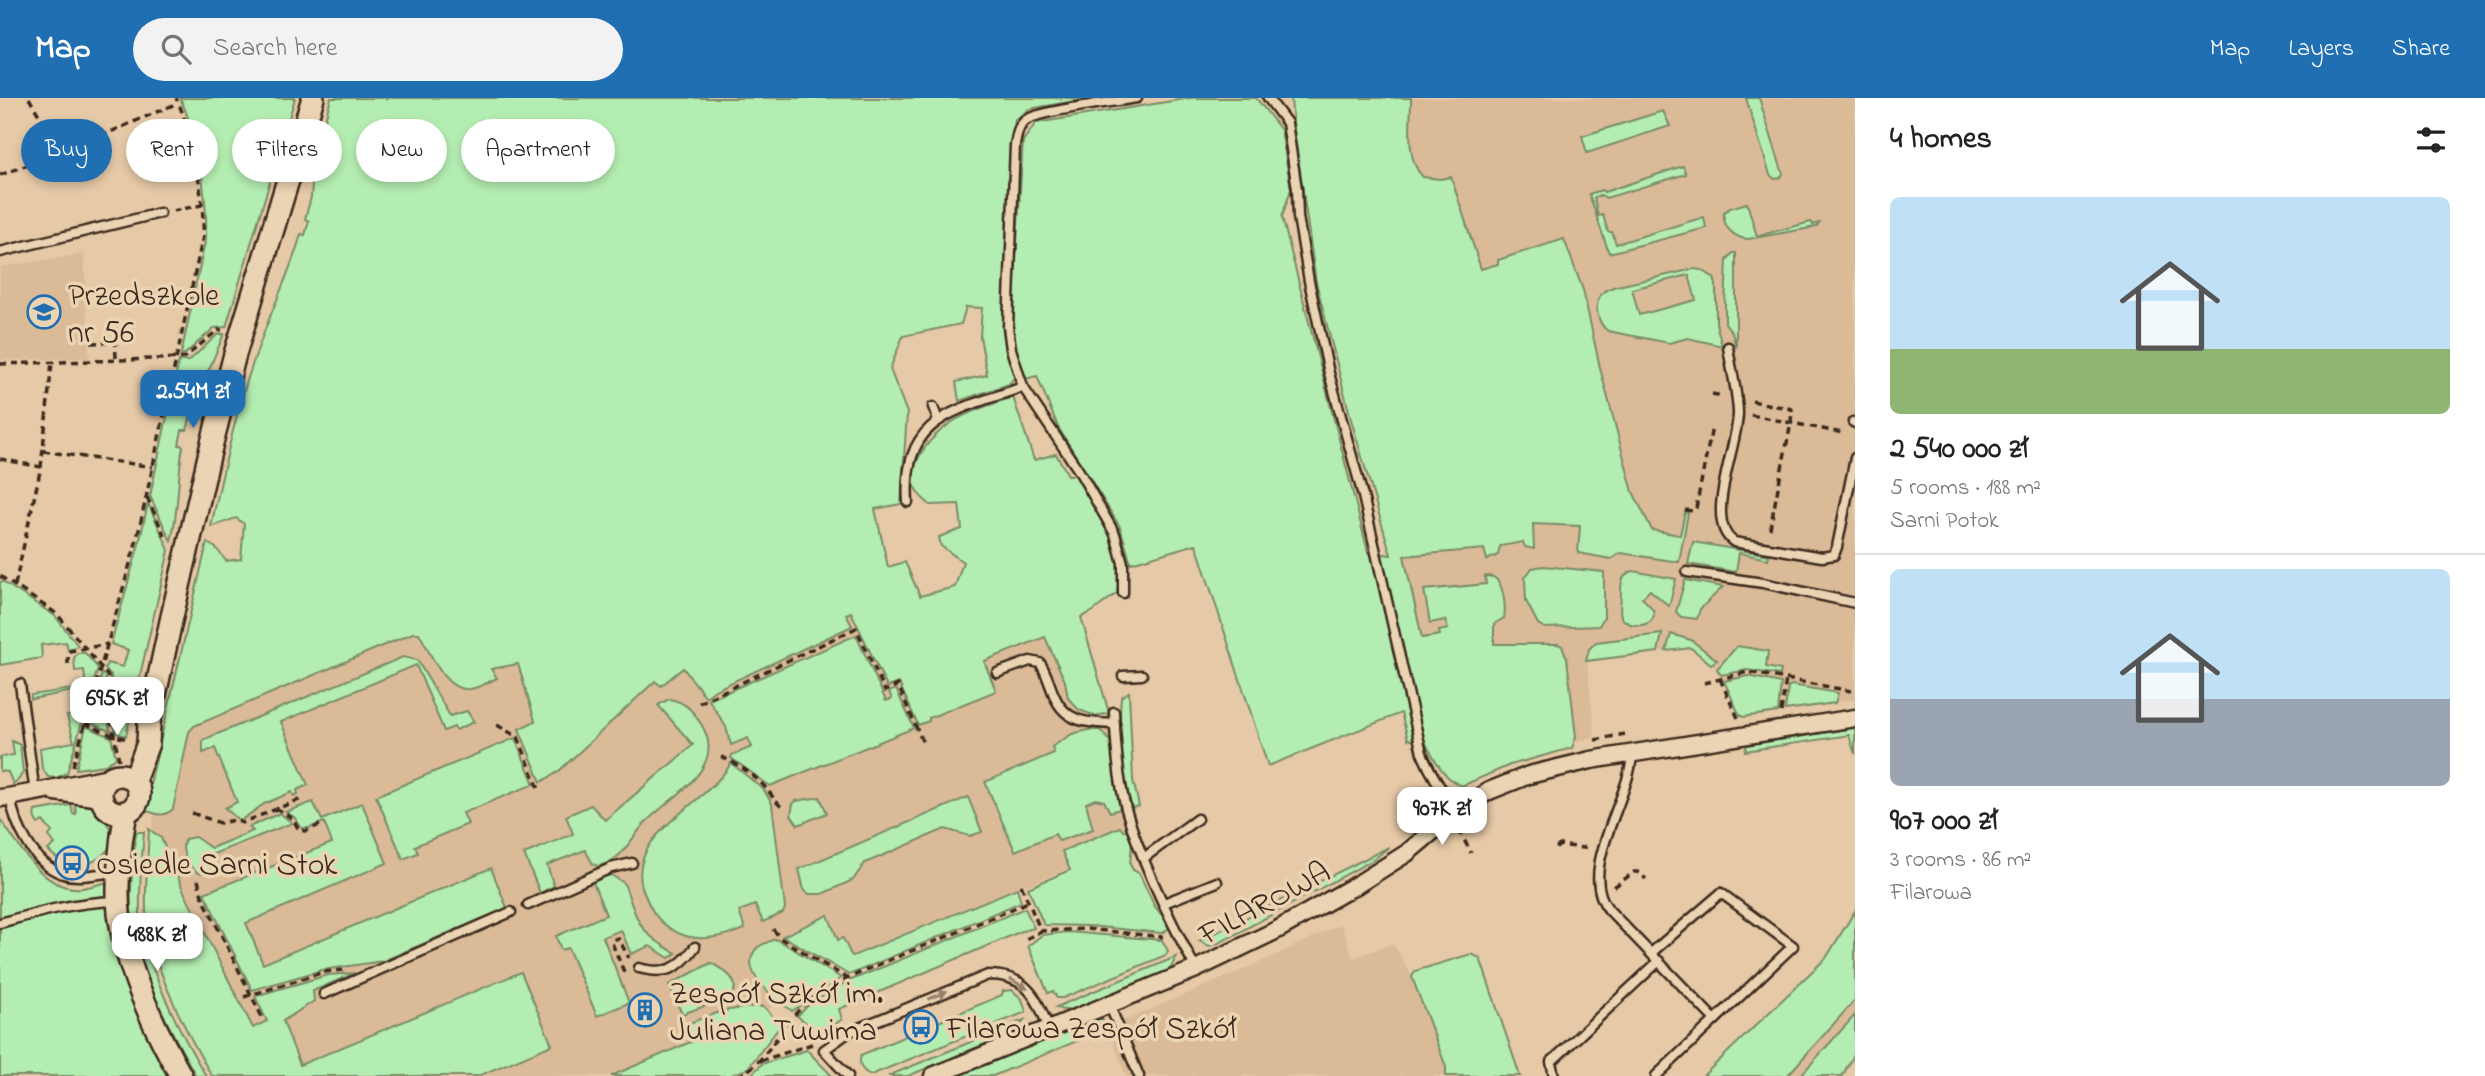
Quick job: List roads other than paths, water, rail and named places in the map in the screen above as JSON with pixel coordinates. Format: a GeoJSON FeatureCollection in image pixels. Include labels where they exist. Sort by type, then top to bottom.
{"type":"FeatureCollection","features":[{"type":"Feature","properties":{"kind":"street"},"geometry":{"type":"LineString","coordinates":[[181,1076],[146,1006],[127,950],[119,900],[121,837],[114,807],[103,786],[122,773],[148,743],[144,732],[231,367],[313,98]]}},
{"type":"Feature","properties":{"kind":"street","name":"FILAROWA"},"geometry":{"type":"LineString","coordinates":[[933,1076],[1196,969],[1277,930],[1407,853],[1454,813],[1489,791],[1529,775],[1632,752],[1855,718]]}},
{"type":"Feature","properties":{"kind":"street"},"geometry":{"type":"LineString","coordinates":[[5,797],[40,792],[122,773]]}},
{"type":"Feature","properties":{"kind":"street"},"geometry":{"type":"LineString","coordinates":[[40,792],[114,807],[136,805],[139,799],[138,786],[122,773]]}},
{"type":"Feature","properties":{"kind":"lane"},"geometry":{"type":"LineString","coordinates":[[1123,593],[1123,562],[1110,523],[1023,387],[1011,349],[1008,327],[1015,145],[1019,127],[1028,118],[1044,113],[1137,98]]}},
{"type":"Feature","properties":{"kind":"lane"},"geometry":{"type":"LineString","coordinates":[[1268,98],[1287,123],[1309,281],[1329,373],[1363,496],[1422,753],[1454,813]]}},
{"type":"Feature","properties":{"kind":"lane"},"geometry":{"type":"LineString","coordinates":[[0,252],[160,213]]}},
{"type":"Feature","properties":{"kind":"lane"},"geometry":{"type":"LineString","coordinates":[[1728,347],[1738,413],[1721,506],[1721,523],[1724,533],[1734,542],[1822,557],[1833,555],[1837,547],[1855,458]]}},
{"type":"Feature","properties":{"kind":"lane"},"geometry":{"type":"LineString","coordinates":[[908,502],[908,466],[914,446],[925,431],[952,412],[1023,387]]}},
{"type":"Feature","properties":{"kind":"lane"},"geometry":{"type":"LineString","coordinates":[[933,407],[938,420]]}},
{"type":"Feature","properties":{"kind":"lane"},"geometry":{"type":"LineString","coordinates":[[1687,572],[1763,583],[1855,603]]}},
{"type":"Feature","properties":{"kind":"lane"},"geometry":{"type":"LineString","coordinates":[[997,673],[1030,661],[1040,663],[1062,711],[1083,722],[1115,724]]}},
{"type":"Feature","properties":{"kind":"lane"},"geometry":{"type":"LineString","coordinates":[[1123,676],[1142,675]]}},
{"type":"Feature","properties":{"kind":"lane"},"geometry":{"type":"LineString","coordinates":[[20,684],[40,792]]}},
{"type":"Feature","properties":{"kind":"lane"},"geometry":{"type":"LineString","coordinates":[[1114,712],[1124,797],[1132,827],[1179,937],[1196,969]]}},
{"type":"Feature","properties":{"kind":"lane"},"geometry":{"type":"LineString","coordinates":[[1632,752],[1630,775],[1605,843],[1599,871],[1600,896],[1609,910],[1715,1020]]}},
{"type":"Feature","properties":{"kind":"lane"},"geometry":{"type":"LineString","coordinates":[[5,797],[19,829],[52,869],[78,876],[120,872]]}},
{"type":"Feature","properties":{"kind":"lane"},"geometry":{"type":"LineString","coordinates":[[1144,858],[1196,819]]}},
{"type":"Feature","properties":{"kind":"lane"},"geometry":{"type":"LineString","coordinates":[[528,905],[611,868],[632,863]]}},
{"type":"Feature","properties":{"kind":"lane"},"geometry":{"type":"LineString","coordinates":[[1164,903],[1217,882]]}},
{"type":"Feature","properties":{"kind":"lane"},"geometry":{"type":"LineString","coordinates":[[1651,953],[1721,893],[1793,946],[1656,1076]]}},
{"type":"Feature","properties":{"kind":"lane"},"geometry":{"type":"LineString","coordinates":[[0,923],[89,901],[119,900]]}},
{"type":"Feature","properties":{"kind":"lane"},"geometry":{"type":"LineString","coordinates":[[324,994],[511,912]]}},
{"type":"Feature","properties":{"kind":"lane"},"geometry":{"type":"LineString","coordinates":[[639,968],[667,970],[685,960],[695,947]]}},
{"type":"Feature","properties":{"kind":"lane"},"geometry":{"type":"LineString","coordinates":[[1554,1076],[1550,1062],[1659,961]]}},
{"type":"Feature","properties":{"kind":"lane"},"geometry":{"type":"LineString","coordinates":[[848,1076],[824,1051],[849,1032],[988,975],[1003,975],[1030,990],[1049,1029]]}},
{"type":"Feature","properties":{"kind":"lane"},"geometry":{"type":"LineString","coordinates":[[1109,1004],[1139,1076]]}},
{"type":"Feature","properties":{"kind":"place","name":"Przedszkole nr 56"},"geometry":{"type":"Point","coordinates":[44,312]}},
{"type":"Feature","properties":{"kind":"place","name":"Osiedle Sarni Stok"},"geometry":{"type":"Point","coordinates":[72,863]}},
{"type":"Feature","properties":{"kind":"place","name":"Zespół Szkół im. Juliana Tuwima"},"geometry":{"type":"Point","coordinates":[645,1010]}},
{"type":"Feature","properties":{"kind":"place","name":"Filarowa Zespół Szkół"},"geometry":{"type":"Point","coordinates":[921,1027]}}]}
